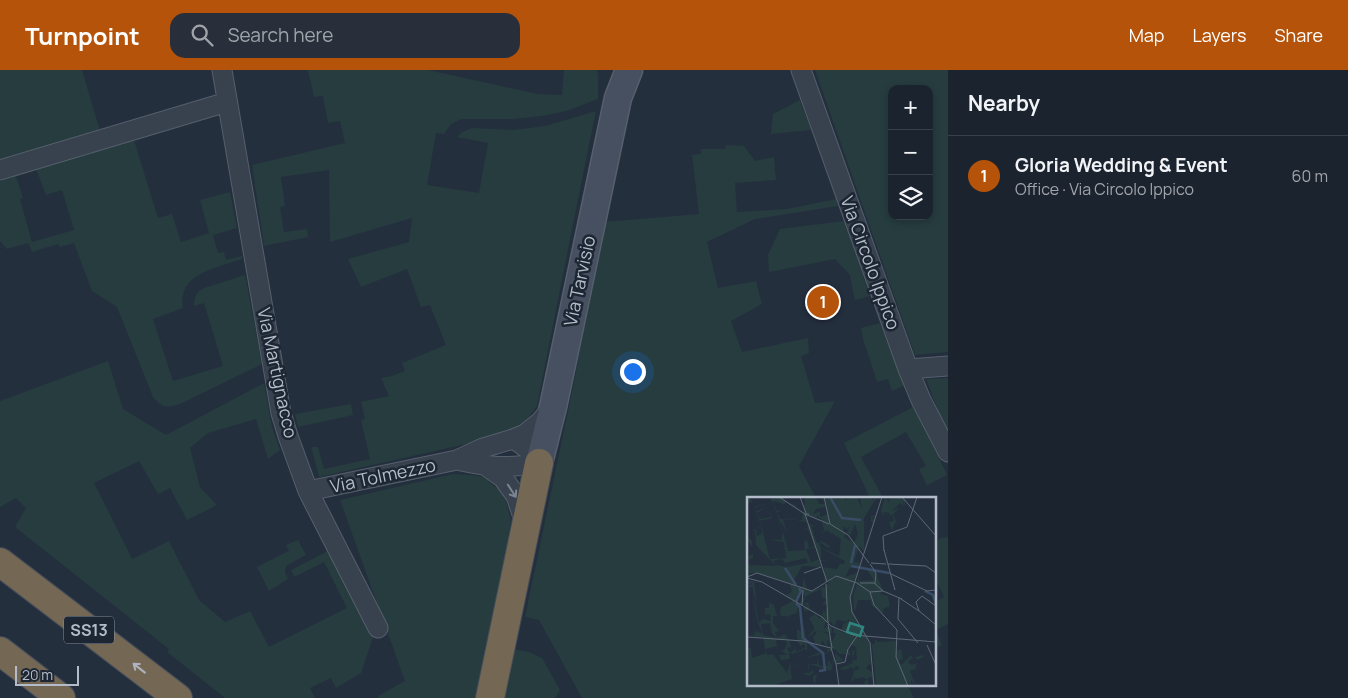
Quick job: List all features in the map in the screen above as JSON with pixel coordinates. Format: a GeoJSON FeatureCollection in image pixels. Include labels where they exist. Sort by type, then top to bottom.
{"type":"FeatureCollection","features":[{"type":"Feature","properties":{"kind":"highway"},"geometry":{"type":"LineString","coordinates":[[490,698],[538,462]]}},
{"type":"Feature","properties":{"kind":"highway","name":"SS13"},"geometry":{"type":"LineString","coordinates":[[0,562],[178,698]]}},
{"type":"Feature","properties":{"kind":"highway"},"geometry":{"type":"LineString","coordinates":[[0,651],[61,698]]}},
{"type":"Feature","properties":{"kind":"main road","name":"Via Tarvisio"},"geometry":{"type":"LineString","coordinates":[[617,70],[618,98]]}},
{"type":"Feature","properties":{"kind":"main road","name":"Via Tarvisio"},"geometry":{"type":"LineString","coordinates":[[538,462],[553,407],[618,98],[630,70]]}},
{"type":"Feature","properties":{"kind":"street","name":"Via Martignacco"},"geometry":{"type":"LineString","coordinates":[[222,70],[282,413],[288,436],[308,491],[378,628]]}},
{"type":"Feature","properties":{"kind":"street","name":"Via Circolo Ippico"},"geometry":{"type":"LineString","coordinates":[[801,70],[908,369],[921,400],[948,452]]}},
{"type":"Feature","properties":{"kind":"street"},"geometry":{"type":"LineString","coordinates":[[0,170],[227,102]]}},
{"type":"Feature","properties":{"kind":"street"},"geometry":{"type":"LineString","coordinates":[[908,369],[948,366]]}},
{"type":"Feature","properties":{"kind":"street","name":"Via Tolmezzo"},"geometry":{"type":"LineString","coordinates":[[308,491],[457,460],[483,448],[525,434],[540,422],[553,407]]}},
{"type":"Feature","properties":{"kind":"street"},"geometry":{"type":"LineString","coordinates":[[513,439],[531,452],[538,462]]}},
{"type":"Feature","properties":{"kind":"street","name":"Via Tolmezzo"},"geometry":{"type":"LineString","coordinates":[[457,460],[486,466],[506,467],[538,462]]}},
{"type":"Feature","properties":{"kind":"street","name":"Via Tolmezzo"},"geometry":{"type":"LineString","coordinates":[[486,466],[503,478],[516,496],[526,524]]}},
{"type":"Feature","properties":{"kind":"green space"},"geometry":{"type":"Polygon","coordinates":[[[0,70],[82,70],[100,131],[0,161],[0,70]]]}},
{"type":"Feature","properties":{"kind":"green space"},"geometry":{"type":"Polygon","coordinates":[[[308,70],[428,70],[538,94],[562,95],[564,70],[597,70],[598,99],[566,111],[542,116],[514,119],[461,119],[451,124],[444,134],[436,133],[427,185],[479,193],[488,143],[457,137],[462,132],[472,128],[513,130],[545,126],[596,111],[537,406],[521,424],[500,435],[484,440],[319,477],[311,447],[318,447],[324,469],[370,459],[361,420],[365,419],[361,402],[389,396],[381,378],[405,371],[402,363],[446,345],[430,305],[421,307],[407,269],[361,287],[348,259],[409,242],[412,218],[330,242],[329,170],[281,177],[285,206],[280,207],[284,232],[307,229],[308,237],[264,246],[252,165],[345,143],[340,121],[328,123],[323,96],[314,97],[308,70]]]}},
{"type":"Feature","properties":{"kind":"green space"},"geometry":{"type":"Polygon","coordinates":[[[815,70],[948,70],[948,352],[915,355],[815,70]]]}},
{"type":"Feature","properties":{"kind":"green space"},"geometry":{"type":"Polygon","coordinates":[[[800,100],[811,130],[771,134],[773,114],[800,100]]]}},
{"type":"Feature","properties":{"kind":"green space"},"geometry":{"type":"Polygon","coordinates":[[[134,140],[158,218],[172,214],[181,242],[209,233],[200,200],[230,192],[237,228],[213,235],[218,253],[224,252],[226,260],[242,256],[242,259],[211,269],[192,279],[186,287],[183,296],[183,308],[153,319],[173,381],[223,366],[204,303],[194,306],[194,300],[197,293],[204,288],[245,275],[262,364],[180,404],[172,406],[162,405],[153,397],[117,307],[92,291],[74,243],[60,247],[58,244],[32,252],[28,243],[7,249],[0,241],[0,181],[16,176],[23,198],[20,199],[32,242],[74,230],[62,190],[46,195],[36,169],[134,140]]]}},
{"type":"Feature","properties":{"kind":"green space"},"geometry":{"type":"Polygon","coordinates":[[[726,145],[744,146],[755,161],[774,157],[776,180],[735,183],[737,212],[787,209],[836,199],[838,206],[755,219],[707,242],[718,288],[756,281],[762,304],[731,321],[742,352],[808,338],[809,353],[801,356],[815,403],[835,401],[799,466],[815,497],[747,497],[747,686],[908,686],[914,698],[582,698],[539,620],[525,617],[573,387],[604,222],[699,214],[692,155],[701,154],[701,149],[725,149],[726,145]]]}},
{"type":"Feature","properties":{"kind":"green space"},"geometry":{"type":"Polygon","coordinates":[[[844,221],[870,296],[855,300],[850,275],[835,259],[769,272],[768,255],[780,229],[844,221]]]}},
{"type":"Feature","properties":{"kind":"green space"},"geometry":{"type":"Polygon","coordinates":[[[880,323],[904,386],[892,391],[888,379],[877,382],[861,328],[880,323]]]}},
{"type":"Feature","properties":{"kind":"green space"},"geometry":{"type":"Polygon","coordinates":[[[108,361],[123,409],[166,435],[264,383],[272,427],[280,450],[268,459],[256,419],[208,433],[190,448],[200,487],[217,505],[187,520],[170,488],[158,494],[139,461],[94,483],[132,559],[169,541],[199,600],[225,622],[250,611],[269,647],[347,608],[324,562],[294,577],[291,570],[328,551],[365,625],[369,624],[374,634],[361,673],[336,688],[331,678],[310,688],[315,698],[225,698],[167,652],[169,649],[15,527],[26,508],[16,498],[0,507],[0,401],[108,361]]]}},
{"type":"Feature","properties":{"kind":"green space"},"geometry":{"type":"Polygon","coordinates":[[[948,378],[948,430],[940,416],[926,379],[948,378]]]}},
{"type":"Feature","properties":{"kind":"green space"},"geometry":{"type":"Polygon","coordinates":[[[351,404],[353,415],[298,427],[295,414],[351,404]]]}},
{"type":"Feature","properties":{"kind":"green space"},"geometry":{"type":"Polygon","coordinates":[[[915,406],[947,475],[927,485],[919,469],[926,466],[906,432],[861,457],[882,497],[870,497],[844,443],[915,406]]]}},
{"type":"Feature","properties":{"kind":"green space"},"geometry":{"type":"Polygon","coordinates":[[[453,474],[483,477],[499,490],[506,501],[511,520],[499,595],[477,698],[379,698],[378,696],[405,681],[340,500],[453,474]]]}},
{"type":"Feature","properties":{"kind":"green space"},"geometry":{"type":"Polygon","coordinates":[[[948,537],[948,624],[936,630],[936,602],[944,597],[936,580],[936,541],[948,537]]]}},
{"type":"Feature","properties":{"kind":"green space"},"geometry":{"type":"Polygon","coordinates":[[[298,540],[306,555],[286,566],[285,572],[288,579],[269,591],[257,567],[289,551],[286,545],[298,540]]]}},
{"type":"Feature","properties":{"kind":"green space"},"geometry":{"type":"Polygon","coordinates":[[[936,630],[942,645],[936,648],[936,630]]]}},
{"type":"Feature","properties":{"kind":"green space"},"geometry":{"type":"Polygon","coordinates":[[[512,649],[529,652],[542,658],[560,690],[555,698],[501,698],[512,649]]]}},
{"type":"Feature","properties":{"kind":"place","name":"Gloria Wedding & Event"},"geometry":{"type":"Point","coordinates":[823,302]}}]}
